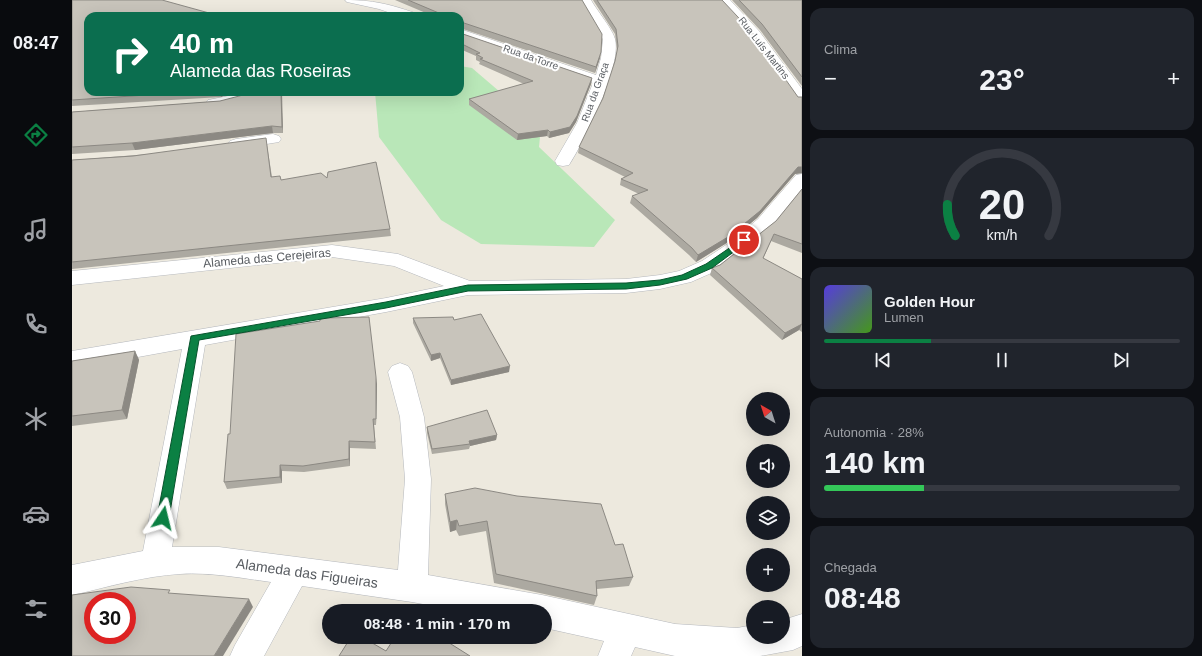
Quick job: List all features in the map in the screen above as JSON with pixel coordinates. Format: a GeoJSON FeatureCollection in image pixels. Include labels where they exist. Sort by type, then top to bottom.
{"type":"FeatureCollection","features":[{"type":"Feature","properties":{"kind":"street"},"geometry":{"type":"LineString","coordinates":[[351,0],[382,6],[399,12]]}},
{"type":"Feature","properties":{"kind":"street","name":"Rua da Graça"},"geometry":{"type":"LineString","coordinates":[[563,161],[585,123],[608,58],[609,39],[585,0]]}},
{"type":"Feature","properties":{"kind":"street","name":"Rua Luís Martins"},"geometry":{"type":"LineString","coordinates":[[724,0],[755,34],[802,99]]}},
{"type":"Feature","properties":{"kind":"street","name":"Rua da Torre"},"geometry":{"type":"LineString","coordinates":[[464,34],[601,81]]}},
{"type":"Feature","properties":{"kind":"street"},"geometry":{"type":"LineString","coordinates":[[195,105],[232,100],[240,96]]}},
{"type":"Feature","properties":{"kind":"street"},"geometry":{"type":"LineString","coordinates":[[219,146],[273,139]]}},
{"type":"Feature","properties":{"kind":"street","name":"Alameda das Cerejeiras"},"geometry":{"type":"LineString","coordinates":[[72,278],[332,252],[368,255],[398,260],[468,288],[626,286],[660,282],[684,277],[709,266],[765,223],[802,179]]}},
{"type":"Feature","properties":{"kind":"street"},"geometry":{"type":"LineString","coordinates":[[72,360],[386,305],[468,288]]}},
{"type":"Feature","properties":{"kind":"street"},"geometry":{"type":"LineString","coordinates":[[155,563],[195,338]]}},
{"type":"Feature","properties":{"kind":"street"},"geometry":{"type":"LineString","coordinates":[[400,372],[412,417],[418,479],[412,587]]}},
{"type":"Feature","properties":{"kind":"street","name":"Alameda das Figueiras"},"geometry":{"type":"LineString","coordinates":[[72,580],[155,563],[181,560],[219,561],[412,587],[506,604]]}},
{"type":"Feature","properties":{"kind":"street"},"geometry":{"type":"LineString","coordinates":[[246,656],[294,570]]}},
{"type":"Feature","properties":{"kind":"street","name":"Alameda das Figueiras"},"geometry":{"type":"LineString","coordinates":[[552,614],[620,643],[675,640],[737,644],[746,642]]}},
{"type":"Feature","properties":{"kind":"street"},"geometry":{"type":"LineString","coordinates":[[790,634],[802,630]]}},
{"type":"Feature","properties":{"kind":"green space"},"geometry":{"type":"Polygon","coordinates":[[[464,67],[472,68],[541,127],[539,147],[615,220],[594,247],[481,244],[441,220],[379,137],[375,96],[464,96],[464,67]]]}},
{"type":"Feature","properties":{"kind":"building"},"geometry":{"type":"Polygon","coordinates":[[[72,0],[162,0],[206,12],[84,12],[84,96],[132,96],[72,100],[72,0]]]}},
{"type":"Feature","properties":{"kind":"building"},"geometry":{"type":"Polygon","coordinates":[[[408,0],[582,0],[602,34],[601,52],[596,67],[464,23],[464,12],[436,12],[408,0]]]}},
{"type":"Feature","properties":{"kind":"building"},"geometry":{"type":"Polygon","coordinates":[[[597,0],[722,0],[752,32],[798,97],[802,97],[802,167],[798,167],[760,211],[728,237],[698,255],[692,248],[632,196],[648,190],[621,179],[633,173],[579,147],[603,98],[615,61],[618,46],[616,29],[597,0]]]}},
{"type":"Feature","properties":{"kind":"building"},"geometry":{"type":"Polygon","coordinates":[[[739,0],[802,0],[802,77],[762,24],[739,0]]]}},
{"type":"Feature","properties":{"kind":"building"},"geometry":{"type":"Polygon","coordinates":[[[464,34],[592,78],[577,116],[570,127],[550,132],[548,130],[518,134],[469,99],[533,81],[480,59],[483,58],[476,54],[480,53],[464,45],[464,34]]]}},
{"type":"Feature","properties":{"kind":"building"},"geometry":{"type":"Polygon","coordinates":[[[239,96],[281,96],[282,127],[272,126],[132,143],[72,147],[72,112],[220,101],[239,96]]]}},
{"type":"Feature","properties":{"kind":"building"},"geometry":{"type":"Polygon","coordinates":[[[266,138],[271,177],[280,176],[281,180],[321,173],[327,178],[328,172],[376,162],[390,229],[72,262],[72,160],[133,156],[266,138]]]}},
{"type":"Feature","properties":{"kind":"building"},"geometry":{"type":"Polygon","coordinates":[[[802,189],[802,244],[774,234],[763,258],[802,279],[802,324],[785,333],[712,268],[720,265],[776,221],[802,189]]]}},
{"type":"Feature","properties":{"kind":"building"},"geometry":{"type":"Polygon","coordinates":[[[481,314],[510,366],[451,380],[440,353],[431,355],[413,318],[453,317],[454,320],[481,314]]]}},
{"type":"Feature","properties":{"kind":"building"},"geometry":{"type":"Polygon","coordinates":[[[369,317],[376,377],[376,419],[373,419],[375,442],[349,441],[349,459],[303,466],[280,465],[280,477],[224,482],[228,434],[230,434],[236,334],[320,321],[320,319],[325,318],[369,317]]]}},
{"type":"Feature","properties":{"kind":"building"},"geometry":{"type":"Polygon","coordinates":[[[135,351],[122,410],[72,416],[72,361],[135,351]]]}},
{"type":"Feature","properties":{"kind":"building"},"geometry":{"type":"Polygon","coordinates":[[[487,410],[497,435],[469,441],[470,444],[432,449],[427,427],[487,410]]]}},
{"type":"Feature","properties":{"kind":"building"},"geometry":{"type":"Polygon","coordinates":[[[475,488],[517,496],[601,504],[615,545],[623,544],[633,577],[596,581],[597,596],[496,574],[487,521],[459,526],[457,520],[450,522],[445,494],[475,488]]]}},
{"type":"Feature","properties":{"kind":"building"},"geometry":{"type":"Polygon","coordinates":[[[131,587],[170,590],[168,593],[249,599],[214,656],[72,656],[72,595],[84,593],[84,644],[136,644],[136,592],[94,592],[131,587]]]}},
{"type":"Feature","properties":{"kind":"building"},"geometry":{"type":"Polygon","coordinates":[[[347,644],[374,644],[386,651],[390,644],[451,644],[470,656],[339,656],[347,644]]]}},
{"type":"Feature","properties":{"kind":"route"},"geometry":{"type":"LineString","coordinates":[[163,518],[195,338],[386,305],[468,288],[626,286],[660,282],[684,277],[709,266],[744,240]]}}]}
